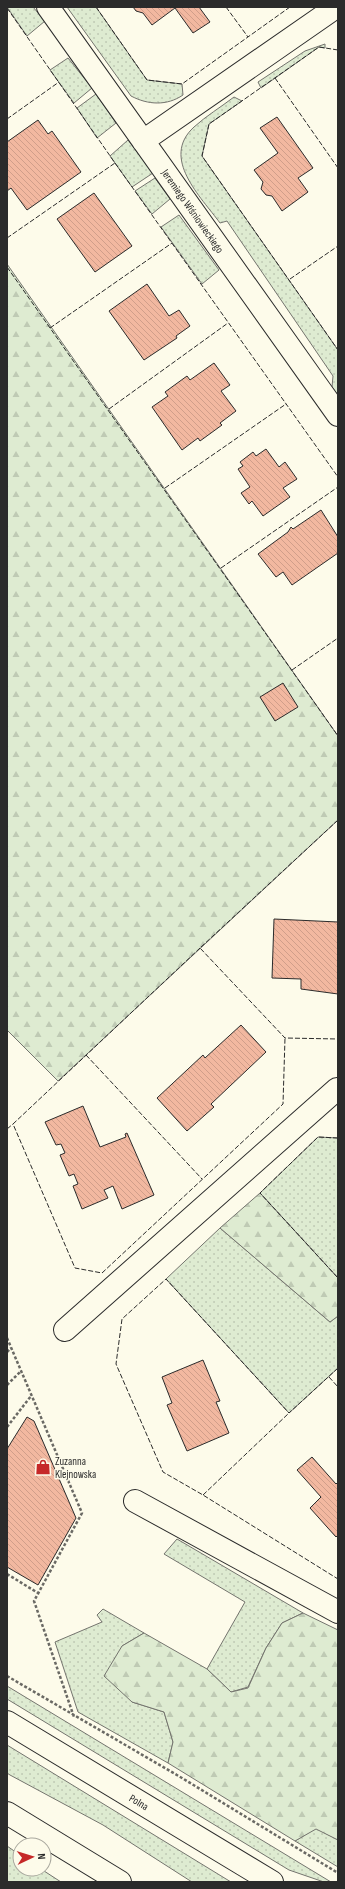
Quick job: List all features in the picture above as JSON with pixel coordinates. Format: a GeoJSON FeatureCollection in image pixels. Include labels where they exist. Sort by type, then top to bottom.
{"type":"FeatureCollection","features":[{"type":"Feature","properties":{"kind":"street","name":"Jeremiego Wiśniowieckiego"},"geometry":{"type":"LineString","coordinates":[[48,7],[338,415]]}},
{"type":"Feature","properties":{"kind":"street"},"geometry":{"type":"LineString","coordinates":[[143,141],[329,12]]}},
{"type":"Feature","properties":{"kind":"street"},"geometry":{"type":"LineString","coordinates":[[65,1330],[337,1089]]}},
{"type":"Feature","properties":{"kind":"street"},"geometry":{"type":"LineString","coordinates":[[134,1501],[338,1612]]}},
{"type":"Feature","properties":{"kind":"street","name":"Polna"},"geometry":{"type":"LineString","coordinates":[[7,1722],[272,1882]]}},
{"type":"Feature","properties":{"kind":"street"},"geometry":{"type":"LineString","coordinates":[[7,1813],[120,1882]]}},
{"type":"Feature","properties":{"kind":"path"},"geometry":{"type":"LineString","coordinates":[[7,1338],[82,1513],[34,1601],[74,1716]]}},
{"type":"Feature","properties":{"kind":"path"},"geometry":{"type":"LineString","coordinates":[[7,1352],[11,1348]]}},
{"type":"Feature","properties":{"kind":"path"},"geometry":{"type":"LineString","coordinates":[[7,1385],[21,1371]]}},
{"type":"Feature","properties":{"kind":"path"},"geometry":{"type":"LineString","coordinates":[[7,1427],[32,1396]]}},
{"type":"Feature","properties":{"kind":"path"},"geometry":{"type":"LineString","coordinates":[[7,1574],[38,1593]]}},
{"type":"Feature","properties":{"kind":"path"},"geometry":{"type":"LineString","coordinates":[[7,1676],[182,1778],[338,1873]]}},
{"type":"Feature","properties":{"kind":"green space"},"geometry":{"type":"Polygon","coordinates":[[[7,7],[33,7],[45,21],[27,36],[7,7]]]}},
{"type":"Feature","properties":{"kind":"green space"},"geometry":{"type":"Polygon","coordinates":[[[67,7],[96,7],[147,80],[182,84],[183,95],[177,99],[164,103],[151,103],[131,96],[67,7]]]}},
{"type":"Feature","properties":{"kind":"green space"},"geometry":{"type":"Polygon","coordinates":[[[325,44],[325,48],[319,47],[261,88],[258,82],[305,51],[325,44]]]}},
{"type":"Feature","properties":{"kind":"green space"},"geometry":{"type":"Polygon","coordinates":[[[68,58],[92,88],[74,103],[50,70],[68,58]]]}},
{"type":"Feature","properties":{"kind":"green space"},"geometry":{"type":"Polygon","coordinates":[[[96,94],[116,123],[97,138],[77,108],[96,94]]]}},
{"type":"Feature","properties":{"kind":"green space"},"geometry":{"type":"Polygon","coordinates":[[[234,97],[242,101],[209,124],[202,156],[338,350],[338,395],[332,387],[333,376],[227,221],[220,223],[194,189],[182,164],[181,151],[185,139],[194,127],[234,97]]]}},
{"type":"Feature","properties":{"kind":"green space"},"geometry":{"type":"Polygon","coordinates":[[[128,140],[153,173],[132,187],[110,156],[128,140]]]}},
{"type":"Feature","properties":{"kind":"green space"},"geometry":{"type":"Polygon","coordinates":[[[155,178],[170,199],[152,214],[135,191],[155,178]]]}},
{"type":"Feature","properties":{"kind":"green space"},"geometry":{"type":"Polygon","coordinates":[[[179,215],[219,270],[202,284],[161,227],[179,215]]]}},
{"type":"Feature","properties":{"kind":"green space"},"geometry":{"type":"Polygon","coordinates":[[[7,264],[338,736],[338,820],[58,1081],[7,1030],[7,264]]]}},
{"type":"Feature","properties":{"kind":"green space"},"geometry":{"type":"Polygon","coordinates":[[[318,1137],[338,1138],[338,1278],[260,1193],[318,1137]]]}},
{"type":"Feature","properties":{"kind":"green space"},"geometry":{"type":"Polygon","coordinates":[[[260,1193],[338,1278],[338,1316],[330,1322],[220,1228],[260,1193]]]}},
{"type":"Feature","properties":{"kind":"green space"},"geometry":{"type":"Polygon","coordinates":[[[220,1228],[330,1322],[338,1316],[338,1368],[289,1413],[166,1279],[220,1228]]]}},
{"type":"Feature","properties":{"kind":"green space"},"geometry":{"type":"Polygon","coordinates":[[[177,1539],[303,1613],[282,1623],[266,1648],[248,1687],[231,1692],[207,1669],[245,1602],[164,1554],[177,1539]]]}},
{"type":"Feature","properties":{"kind":"green space"},"geometry":{"type":"Polygon","coordinates":[[[103,1609],[144,1633],[122,1646],[132,1702],[164,1712],[173,1742],[168,1763],[78,1712],[55,1642],[102,1622],[97,1615],[103,1609]]]}},
{"type":"Feature","properties":{"kind":"green space"},"geometry":{"type":"Polygon","coordinates":[[[303,1613],[338,1630],[338,1840],[316,1829],[295,1841],[168,1763],[173,1742],[164,1712],[132,1702],[104,1676],[122,1646],[144,1633],[207,1669],[231,1692],[248,1688],[266,1648],[282,1623],[303,1613]]]}},
{"type":"Feature","properties":{"kind":"green space"},"geometry":{"type":"Polygon","coordinates":[[[7,1686],[331,1882],[324,1882],[289,1870],[7,1699],[7,1686]]]}},
{"type":"Feature","properties":{"kind":"green space"},"geometry":{"type":"Polygon","coordinates":[[[7,1745],[231,1882],[192,1882],[103,1825],[10,1775],[7,1773],[7,1745]]]}},
{"type":"Feature","properties":{"kind":"green space"},"geometry":{"type":"Polygon","coordinates":[[[316,1828],[338,1840],[338,1867],[295,1841],[316,1828]]]}},
{"type":"Feature","properties":{"kind":"green space"},"geometry":{"type":"Polygon","coordinates":[[[7,1846],[12,1849],[12,1877],[52,1876],[61,1882],[7,1882],[7,1846]]]}},
{"type":"Feature","properties":{"kind":"building"},"geometry":{"type":"Polygon","coordinates":[[[133,7],[199,7],[210,22],[193,33],[175,8],[152,25],[143,13],[136,11],[133,7]]]}},
{"type":"Feature","properties":{"kind":"building"},"geometry":{"type":"Polygon","coordinates":[[[277,117],[313,168],[298,178],[308,192],[282,211],[272,196],[266,195],[261,189],[263,182],[254,170],[278,153],[260,128],[277,117]]]}},
{"type":"Feature","properties":{"kind":"building"},"geometry":{"type":"Polygon","coordinates":[[[38,120],[48,134],[52,131],[81,172],[27,210],[11,188],[7,191],[7,142],[38,120]]]}},
{"type":"Feature","properties":{"kind":"building"},"geometry":{"type":"Polygon","coordinates":[[[94,193],[132,246],[95,272],[57,219],[94,193]]]}},
{"type":"Feature","properties":{"kind":"building"},"geometry":{"type":"Polygon","coordinates":[[[147,284],[169,316],[179,310],[190,326],[176,336],[177,338],[144,360],[109,311],[147,284]]]}},
{"type":"Feature","properties":{"kind":"building"},"geometry":{"type":"Polygon","coordinates":[[[214,363],[230,385],[221,391],[236,411],[220,423],[222,425],[200,441],[198,438],[182,450],[152,407],[168,396],[165,392],[187,376],[190,380],[214,363]]]}},
{"type":"Feature","properties":{"kind":"building"},"geometry":{"type":"Polygon","coordinates":[[[266,449],[279,467],[285,462],[297,479],[283,488],[290,497],[263,516],[252,501],[249,504],[241,493],[250,487],[238,469],[243,466],[240,462],[253,452],[256,456],[266,449]]]}},
{"type":"Feature","properties":{"kind":"building"},"geometry":{"type":"Polygon","coordinates":[[[321,510],[338,537],[338,553],[292,585],[283,572],[276,577],[258,554],[288,532],[291,527],[293,529],[321,510]]]}},
{"type":"Feature","properties":{"kind":"building"},"geometry":{"type":"Polygon","coordinates":[[[283,683],[298,707],[275,721],[260,697],[283,683]]]}},
{"type":"Feature","properties":{"kind":"building"},"geometry":{"type":"Polygon","coordinates":[[[274,919],[338,922],[338,994],[301,989],[301,979],[272,978],[274,919]]]}},
{"type":"Feature","properties":{"kind":"building"},"geometry":{"type":"Polygon","coordinates":[[[241,1025],[266,1052],[211,1104],[214,1107],[187,1131],[157,1098],[203,1055],[205,1058],[241,1025]]]}},
{"type":"Feature","properties":{"kind":"building"},"geometry":{"type":"Polygon","coordinates":[[[83,1106],[100,1147],[126,1137],[125,1134],[127,1133],[154,1195],[122,1209],[113,1186],[104,1190],[108,1198],[82,1209],[73,1186],[78,1184],[74,1174],[69,1176],[60,1155],[65,1153],[61,1144],[56,1145],[45,1122],[83,1106]]]}},
{"type":"Feature","properties":{"kind":"building"},"geometry":{"type":"Polygon","coordinates":[[[203,1360],[220,1401],[216,1402],[229,1433],[187,1451],[167,1405],[172,1403],[162,1377],[203,1360]]]}},
{"type":"Feature","properties":{"kind":"building"},"geometry":{"type":"Polygon","coordinates":[[[27,1417],[34,1421],[76,1518],[38,1585],[7,1567],[7,1449],[27,1417]]]}},
{"type":"Feature","properties":{"kind":"building"},"geometry":{"type":"Polygon","coordinates":[[[312,1457],[336,1484],[338,1482],[338,1535],[336,1537],[310,1508],[321,1497],[297,1470],[312,1457]]]}},
{"type":"Feature","properties":{"kind":"fence"},"geometry":{"type":"LineString","coordinates":[[96,7],[147,80],[182,84],[290,7]]}},
{"type":"Feature","properties":{"kind":"fence"},"geometry":{"type":"LineString","coordinates":[[226,7],[248,37]]}},
{"type":"Feature","properties":{"kind":"fence"},"geometry":{"type":"LineString","coordinates":[[7,8],[338,477]]}},
{"type":"Feature","properties":{"kind":"fence"},"geometry":{"type":"LineString","coordinates":[[338,50],[319,47],[209,124],[202,156],[338,350]]}},
{"type":"Feature","properties":{"kind":"fence"},"geometry":{"type":"LineString","coordinates":[[275,78],[338,168]]}},
{"type":"Feature","properties":{"kind":"fence"},"geometry":{"type":"LineString","coordinates":[[7,119],[59,82]]}},
{"type":"Feature","properties":{"kind":"fence"},"geometry":{"type":"LineString","coordinates":[[7,238],[115,163]]}},
{"type":"Feature","properties":{"kind":"fence"},"geometry":{"type":"LineString","coordinates":[[50,328],[172,243]]}},
{"type":"Feature","properties":{"kind":"fence"},"geometry":{"type":"LineString","coordinates":[[290,279],[338,246]]}},
{"type":"Feature","properties":{"kind":"fence"},"geometry":{"type":"LineString","coordinates":[[7,267],[338,736]]}},
{"type":"Feature","properties":{"kind":"fence"},"geometry":{"type":"LineString","coordinates":[[109,409],[228,323]]}},
{"type":"Feature","properties":{"kind":"fence"},"geometry":{"type":"LineString","coordinates":[[165,488],[286,404]]}},
{"type":"Feature","properties":{"kind":"fence"},"geometry":{"type":"LineString","coordinates":[[221,568],[338,487]]}},
{"type":"Feature","properties":{"kind":"fence"},"geometry":{"type":"LineString","coordinates":[[292,670],[338,638]]}},
{"type":"Feature","properties":{"kind":"fence"},"geometry":{"type":"LineString","coordinates":[[338,820],[200,948],[285,1038],[338,1039]]}},
{"type":"Feature","properties":{"kind":"fence"},"geometry":{"type":"LineString","coordinates":[[200,948],[13,1124],[75,1268],[102,1273],[283,1104],[285,1038]]}},
{"type":"Feature","properties":{"kind":"fence"},"geometry":{"type":"LineString","coordinates":[[86,1055],[202,1179]]}},
{"type":"Feature","properties":{"kind":"fence"},"geometry":{"type":"LineString","coordinates":[[7,1129],[13,1124]]}},
{"type":"Feature","properties":{"kind":"fence"},"geometry":{"type":"LineString","coordinates":[[338,1138],[318,1137],[260,1193],[338,1278]]}},
{"type":"Feature","properties":{"kind":"fence"},"geometry":{"type":"LineString","coordinates":[[338,1368],[289,1413],[166,1279],[122,1319],[116,1364],[163,1472],[203,1495],[338,1579]]}},
{"type":"Feature","properties":{"kind":"fence"},"geometry":{"type":"LineString","coordinates":[[329,1377],[338,1387]]}},
{"type":"Feature","properties":{"kind":"fence"},"geometry":{"type":"LineString","coordinates":[[203,1495],[289,1413]]}},
{"type":"Feature","properties":{"kind":"place","name":"Zuzanna Klejnowska"},"geometry":{"type":"Point","coordinates":[43,1467]}}]}
